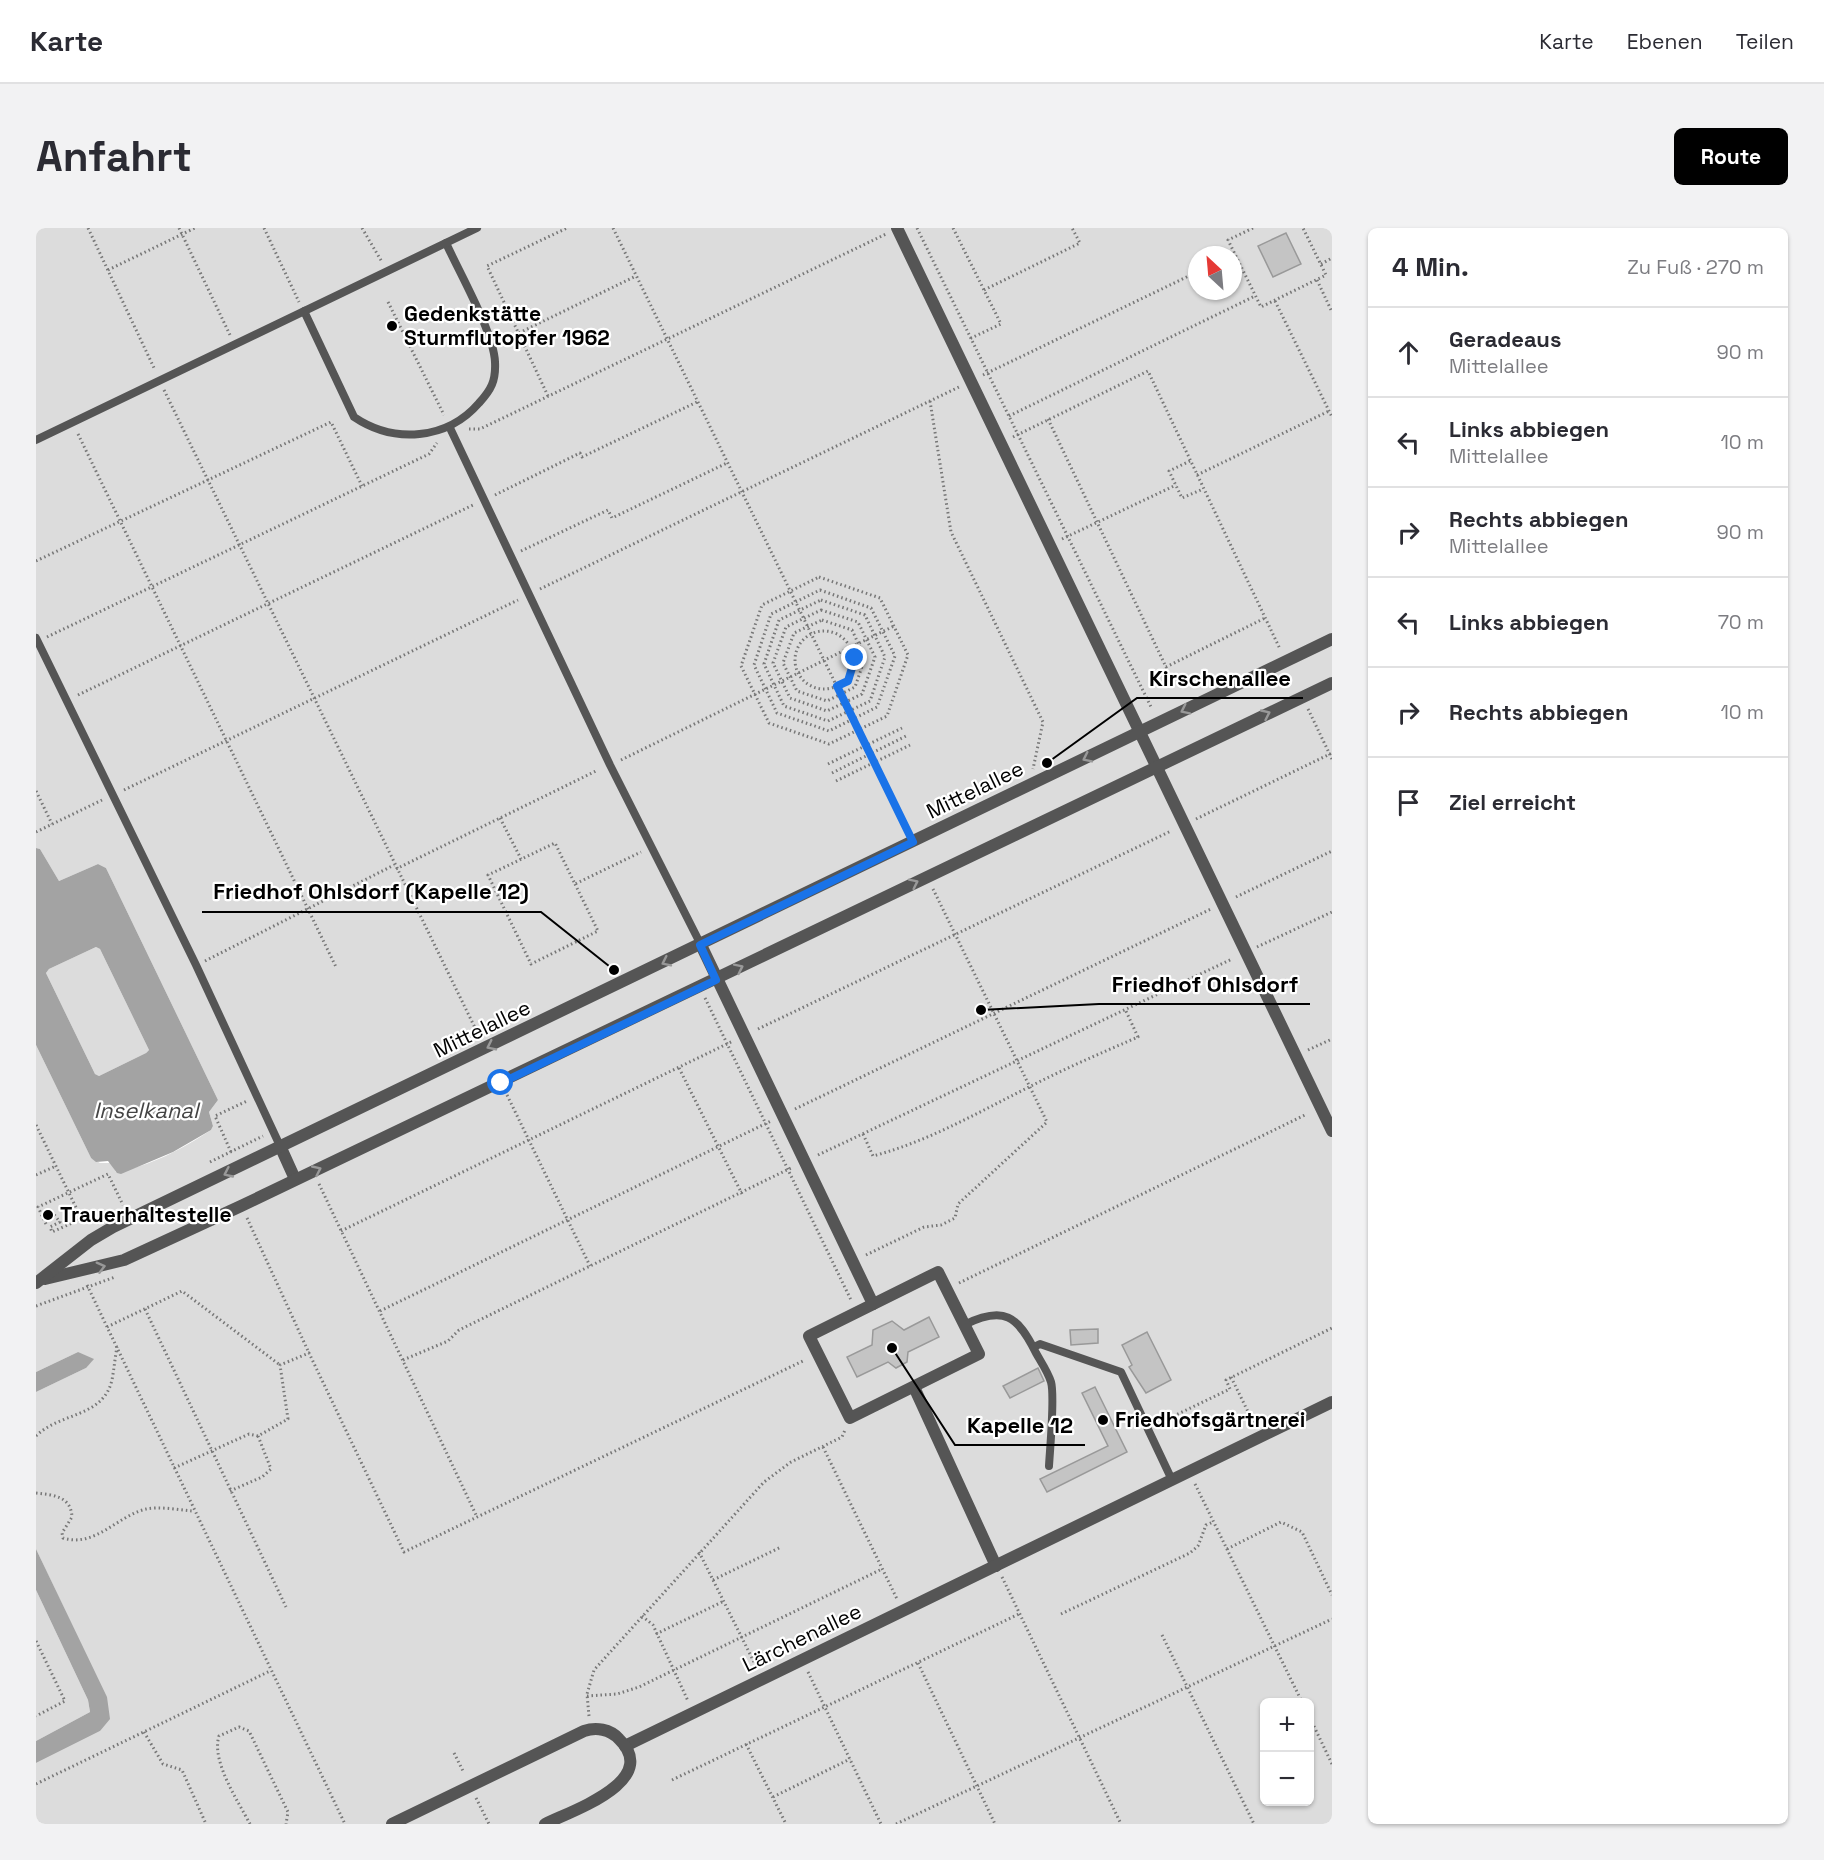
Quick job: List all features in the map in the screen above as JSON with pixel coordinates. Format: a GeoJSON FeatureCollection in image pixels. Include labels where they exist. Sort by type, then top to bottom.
{"type":"FeatureCollection","features":[{"type":"Feature","properties":{"kind":"street"},"geometry":{"type":"LineString","coordinates":[[897,228],[1332,1131]]}},
{"type":"Feature","properties":{"kind":"street","name":"Mittelallee"},"geometry":{"type":"LineString","coordinates":[[40,1281],[91,1240],[113,1227],[281,1148],[1332,639]]}},
{"type":"Feature","properties":{"kind":"street","name":"Mittelallee"},"geometry":{"type":"LineString","coordinates":[[40,1281],[124,1260],[241,1206],[716,980],[1332,682]]}},
{"type":"Feature","properties":{"kind":"street"},"geometry":{"type":"LineString","coordinates":[[700,945],[873,1304]]}},
{"type":"Feature","properties":{"kind":"street"},"geometry":{"type":"LineString","coordinates":[[281,1148],[295,1179]]}},
{"type":"Feature","properties":{"kind":"street"},"geometry":{"type":"LineString","coordinates":[[938,1272],[947,1289],[979,1354],[850,1418],[809,1336],[938,1272]]}},
{"type":"Feature","properties":{"kind":"street"},"geometry":{"type":"LineString","coordinates":[[914,1387],[996,1566]]}},
{"type":"Feature","properties":{"kind":"street","name":"Lärchenallee"},"geometry":{"type":"LineString","coordinates":[[625,1746],[1332,1402]]}},
{"type":"Feature","properties":{"kind":"street"},"geometry":{"type":"LineString","coordinates":[[392,1824],[589,1729],[607,1731],[625,1746],[629,1764],[624,1779],[618,1787],[545,1824]]}},
{"type":"Feature","properties":{"kind":"lane"},"geometry":{"type":"LineString","coordinates":[[36,440],[477,228]]}},
{"type":"Feature","properties":{"kind":"lane"},"geometry":{"type":"LineString","coordinates":[[304,311],[354,417],[370,428],[393,434],[422,436],[450,428],[473,411],[493,388],[495,361],[488,335],[446,243]]}},
{"type":"Feature","properties":{"kind":"lane"},"geometry":{"type":"LineString","coordinates":[[450,428],[610,765],[700,945]]}},
{"type":"Feature","properties":{"kind":"lane"},"geometry":{"type":"LineString","coordinates":[[37,640],[111,796],[196,965],[281,1148]]}},
{"type":"Feature","properties":{"kind":"lane"},"geometry":{"type":"LineString","coordinates":[[964,1324],[981,1316],[1006,1316],[1017,1322],[1034,1347],[1052,1383],[1049,1466]]}},
{"type":"Feature","properties":{"kind":"lane"},"geometry":{"type":"LineString","coordinates":[[1034,1347],[1040,1344],[1121,1372],[1172,1480]]}},
{"type":"Feature","properties":{"kind":"path"},"geometry":{"type":"LineString","coordinates":[[88,228],[485,1049]]}},
{"type":"Feature","properties":{"kind":"path"},"geometry":{"type":"LineString","coordinates":[[179,228],[235,344]]}},
{"type":"Feature","properties":{"kind":"path"},"geometry":{"type":"LineString","coordinates":[[108,270],[195,228]]}},
{"type":"Feature","properties":{"kind":"path"},"geometry":{"type":"LineString","coordinates":[[264,228],[304,311]]}},
{"type":"Feature","properties":{"kind":"path"},"geometry":{"type":"LineString","coordinates":[[363,228],[388,271]]}},
{"type":"Feature","properties":{"kind":"path"},"geometry":{"type":"LineString","coordinates":[[548,396],[487,266],[567,228]]}},
{"type":"Feature","properties":{"kind":"path"},"geometry":{"type":"LineString","coordinates":[[613,228],[913,842]]}},
{"type":"Feature","properties":{"kind":"path"},"geometry":{"type":"LineString","coordinates":[[450,428],[480,429],[897,228]]}},
{"type":"Feature","properties":{"kind":"path"},"geometry":{"type":"LineString","coordinates":[[917,228],[1159,723]]}},
{"type":"Feature","properties":{"kind":"path"},"geometry":{"type":"LineString","coordinates":[[953,228],[1000,324],[954,346]]}},
{"type":"Feature","properties":{"kind":"path"},"geometry":{"type":"LineString","coordinates":[[984,290],[1080,243],[1072,228]]}},
{"type":"Feature","properties":{"kind":"path"},"geometry":{"type":"LineString","coordinates":[[1239,228],[1242,234]]}},
{"type":"Feature","properties":{"kind":"path"},"geometry":{"type":"LineString","coordinates":[[1230,246],[1228,240],[1253,228]]}},
{"type":"Feature","properties":{"kind":"path"},"geometry":{"type":"LineString","coordinates":[[1242,271],[1261,307],[1326,275],[1303,228]]}},
{"type":"Feature","properties":{"kind":"path"},"geometry":{"type":"LineString","coordinates":[[1321,264],[1332,258]]}},
{"type":"Feature","properties":{"kind":"path"},"geometry":{"type":"LineString","coordinates":[[519,333],[636,276]]}},
{"type":"Feature","properties":{"kind":"path"},"geometry":{"type":"LineString","coordinates":[[37,832],[1188,276]]}},
{"type":"Feature","properties":{"kind":"path"},"geometry":{"type":"LineString","coordinates":[[1317,280],[1332,312]]}},
{"type":"Feature","properties":{"kind":"path"},"geometry":{"type":"LineString","coordinates":[[992,424],[1255,296]]}},
{"type":"Feature","properties":{"kind":"path"},"geometry":{"type":"LineString","coordinates":[[1275,301],[1332,417]]}},
{"type":"Feature","properties":{"kind":"path"},"geometry":{"type":"LineString","coordinates":[[388,302],[450,428]]}},
{"type":"Feature","properties":{"kind":"path"},"geometry":{"type":"LineString","coordinates":[[1001,443],[1048,419],[1148,371],[1265,618],[1166,667],[1048,419]]}},
{"type":"Feature","properties":{"kind":"path"},"geometry":{"type":"LineString","coordinates":[[930,401],[951,532],[1043,722],[1033,767],[1040,781]]}},
{"type":"Feature","properties":{"kind":"path"},"geometry":{"type":"LineString","coordinates":[[66,701],[580,453],[582,457],[697,402]]}},
{"type":"Feature","properties":{"kind":"path"},"geometry":{"type":"LineString","coordinates":[[1197,475],[1329,411]]}},
{"type":"Feature","properties":{"kind":"path"},"geometry":{"type":"LineString","coordinates":[[36,561],[332,422],[362,486]]}},
{"type":"Feature","properties":{"kind":"path"},"geometry":{"type":"LineString","coordinates":[[72,423],[336,967]]}},
{"type":"Feature","properties":{"kind":"path"},"geometry":{"type":"LineString","coordinates":[[37,640],[429,454],[450,428]]}},
{"type":"Feature","properties":{"kind":"path"},"geometry":{"type":"LineString","coordinates":[[1190,461],[1169,471],[1182,498],[1203,488]]}},
{"type":"Feature","properties":{"kind":"path"},"geometry":{"type":"LineString","coordinates":[[511,556],[608,510],[612,518],[727,463]]}},
{"type":"Feature","properties":{"kind":"path"},"geometry":{"type":"LineString","coordinates":[[1050,545],[1176,485]]}},
{"type":"Feature","properties":{"kind":"path"},"geometry":{"type":"LineString","coordinates":[[819,577],[880,598],[908,655],[887,716],[829,744],[769,723],[741,666],[762,605],[790,591],[819,577]]}},
{"type":"Feature","properties":{"kind":"path"},"geometry":{"type":"LineString","coordinates":[[820,590],[872,608],[895,656],[877,707],[829,731],[777,713],[754,665],[771,614],[796,602],[820,590]]}},
{"type":"Feature","properties":{"kind":"path"},"geometry":{"type":"LineString","coordinates":[[821,600],[865,615],[885,657],[870,701],[828,721],[784,706],[764,664],[779,620],[800,610],[821,600]]}},
{"type":"Feature","properties":{"kind":"path"},"geometry":{"type":"LineString","coordinates":[[821,610],[858,622],[867,640],[875,657],[862,694],[827,711],[790,698],[773,663],[786,627],[821,610]]}},
{"type":"Feature","properties":{"kind":"path"},"geometry":{"type":"LineString","coordinates":[[822,620],[852,630],[865,658],[855,687],[827,701],[797,691],[783,663],[794,633],[808,626],[822,620]]}},
{"type":"Feature","properties":{"kind":"path"},"geometry":{"type":"LineString","coordinates":[[196,965],[307,909],[610,765],[894,626]]}},
{"type":"Feature","properties":{"kind":"path"},"geometry":{"type":"LineString","coordinates":[[822,629],[845,637],[855,658],[848,681],[826,691],[804,684],[793,662],[801,640],[812,635],[822,629]]}},
{"type":"Feature","properties":{"kind":"path"},"geometry":{"type":"LineString","coordinates":[[828,764],[902,728]]}},
{"type":"Feature","properties":{"kind":"path"},"geometry":{"type":"LineString","coordinates":[[832,773],[906,736]]}},
{"type":"Feature","properties":{"kind":"path"},"geometry":{"type":"LineString","coordinates":[[836,781],[910,745]]}},
{"type":"Feature","properties":{"kind":"path"},"geometry":{"type":"LineString","coordinates":[[341,1231],[1332,753]]}},
{"type":"Feature","properties":{"kind":"path"},"geometry":{"type":"LineString","coordinates":[[36,791],[52,824]]}},
{"type":"Feature","properties":{"kind":"path"},"geometry":{"type":"LineString","coordinates":[[500,818],[521,859]]}},
{"type":"Feature","properties":{"kind":"path"},"geometry":{"type":"LineString","coordinates":[[555,843],[575,884],[598,932],[531,964],[488,875],[555,843]]}},
{"type":"Feature","properties":{"kind":"path"},"geometry":{"type":"LineString","coordinates":[[575,884],[651,847]]}},
{"type":"Feature","properties":{"kind":"path"},"geometry":{"type":"LineString","coordinates":[[380,1311],[994,1012],[1332,851]]}},
{"type":"Feature","properties":{"kind":"path"},"geometry":{"type":"LineString","coordinates":[[852,1262],[924,1227],[941,1225],[955,1218],[958,1204],[1047,1122],[927,876]]}},
{"type":"Feature","properties":{"kind":"path"},"geometry":{"type":"LineString","coordinates":[[403,1360],[448,1341],[459,1330],[862,1134],[1332,912]]}},
{"type":"Feature","properties":{"kind":"path"},"geometry":{"type":"LineString","coordinates":[[700,987],[857,1312]]}},
{"type":"Feature","properties":{"kind":"path"},"geometry":{"type":"LineString","coordinates":[[862,1134],[873,1156],[904,1148],[953,1127],[1030,1086],[1138,1036],[1125,1008]]}},
{"type":"Feature","properties":{"kind":"path"},"geometry":{"type":"LineString","coordinates":[[1296,1056],[1332,1039]]}},
{"type":"Feature","properties":{"kind":"path"},"geometry":{"type":"LineString","coordinates":[[679,1068],[742,1194]]}},
{"type":"Feature","properties":{"kind":"path"},"geometry":{"type":"LineString","coordinates":[[501,1083],[590,1266]]}},
{"type":"Feature","properties":{"kind":"path"},"geometry":{"type":"LineString","coordinates":[[231,1152],[215,1116],[257,1097]]}},
{"type":"Feature","properties":{"kind":"path"},"geometry":{"type":"LineString","coordinates":[[947,1289],[1320,1107]]}},
{"type":"Feature","properties":{"kind":"path"},"geometry":{"type":"LineString","coordinates":[[36,1125],[85,1226]]}},
{"type":"Feature","properties":{"kind":"path"},"geometry":{"type":"LineString","coordinates":[[36,1175],[56,1166]]}},
{"type":"Feature","properties":{"kind":"path"},"geometry":{"type":"LineString","coordinates":[[313,1172],[477,1517]]}},
{"type":"Feature","properties":{"kind":"path"},"geometry":{"type":"LineString","coordinates":[[46,1224],[38,1206],[108,1174],[123,1205]]}},
{"type":"Feature","properties":{"kind":"path"},"geometry":{"type":"LineString","coordinates":[[241,1206],[404,1552],[818,1354]]}},
{"type":"Feature","properties":{"kind":"path"},"geometry":{"type":"LineString","coordinates":[[43,1216],[52,1212],[60,1222],[50,1227],[52,1232],[81,1218]]}},
{"type":"Feature","properties":{"kind":"path"},"geometry":{"type":"LineString","coordinates":[[36,1306],[114,1280],[124,1260]]}},
{"type":"Feature","properties":{"kind":"path"},"geometry":{"type":"LineString","coordinates":[[80,1272],[345,1824]]}},
{"type":"Feature","properties":{"kind":"path"},"geometry":{"type":"LineString","coordinates":[[107,1327],[182,1291],[280,1365],[288,1419],[258,1436],[249,1434],[174,1468]]}},
{"type":"Feature","properties":{"kind":"path"},"geometry":{"type":"LineString","coordinates":[[145,1309],[286,1607]]}},
{"type":"Feature","properties":{"kind":"path"},"geometry":{"type":"LineString","coordinates":[[1230,1389],[1226,1380],[1332,1328]]}},
{"type":"Feature","properties":{"kind":"path"},"geometry":{"type":"LineString","coordinates":[[36,1436],[56,1421],[92,1409],[102,1402],[112,1382],[117,1345]]}},
{"type":"Feature","properties":{"kind":"path"},"geometry":{"type":"LineString","coordinates":[[280,1365],[309,1353]]}},
{"type":"Feature","properties":{"kind":"path"},"geometry":{"type":"LineString","coordinates":[[1232,1377],[1260,1437]]}},
{"type":"Feature","properties":{"kind":"path"},"geometry":{"type":"LineString","coordinates":[[1147,1428],[1236,1386]]}},
{"type":"Feature","properties":{"kind":"path"},"geometry":{"type":"LineString","coordinates":[[589,1729],[587,1696],[594,1670],[764,1482],[792,1462],[842,1437],[850,1418]]}},
{"type":"Feature","properties":{"kind":"path"},"geometry":{"type":"LineString","coordinates":[[230,1491],[262,1477],[271,1469],[258,1436]]}},
{"type":"Feature","properties":{"kind":"path"},"geometry":{"type":"LineString","coordinates":[[823,1447],[903,1611]]}},
{"type":"Feature","properties":{"kind":"path"},"geometry":{"type":"LineString","coordinates":[[1189,1472],[1300,1698]]}},
{"type":"Feature","properties":{"kind":"path"},"geometry":{"type":"LineString","coordinates":[[36,1493],[59,1496],[67,1502],[72,1517],[62,1533],[63,1538],[75,1540],[94,1536],[149,1509],[194,1511]]}},
{"type":"Feature","properties":{"kind":"path"},"geometry":{"type":"LineString","coordinates":[[1061,1614],[1190,1552],[1198,1546],[1206,1525],[1213,1522]]}},
{"type":"Feature","properties":{"kind":"path"},"geometry":{"type":"LineString","coordinates":[[1227,1549],[1281,1522],[1302,1532],[1332,1595]]}},
{"type":"Feature","properties":{"kind":"path"},"geometry":{"type":"LineString","coordinates":[[713,1580],[781,1547]]}},
{"type":"Feature","properties":{"kind":"path"},"geometry":{"type":"LineString","coordinates":[[699,1552],[763,1679]]}},
{"type":"Feature","properties":{"kind":"path"},"geometry":{"type":"LineString","coordinates":[[996,1566],[1121,1824]]}},
{"type":"Feature","properties":{"kind":"path"},"geometry":{"type":"LineString","coordinates":[[587,1696],[617,1694],[639,1687],[882,1569]]}},
{"type":"Feature","properties":{"kind":"path"},"geometry":{"type":"LineString","coordinates":[[656,1634],[724,1601]]}},
{"type":"Feature","properties":{"kind":"path"},"geometry":{"type":"LineString","coordinates":[[672,1780],[1019,1614]]}},
{"type":"Feature","properties":{"kind":"path"},"geometry":{"type":"LineString","coordinates":[[642,1616],[653,1625],[694,1713]]}},
{"type":"Feature","properties":{"kind":"path"},"geometry":{"type":"LineString","coordinates":[[896,1824],[976,1784],[1332,1618]]}},
{"type":"Feature","properties":{"kind":"path"},"geometry":{"type":"LineString","coordinates":[[1162,1635],[1254,1824]]}},
{"type":"Feature","properties":{"kind":"path"},"geometry":{"type":"LineString","coordinates":[[36,1641],[65,1701],[36,1716]]}},
{"type":"Feature","properties":{"kind":"path"},"geometry":{"type":"LineString","coordinates":[[802,1660],[881,1824]]}},
{"type":"Feature","properties":{"kind":"path"},"geometry":{"type":"LineString","coordinates":[[918,1663],[995,1824]]}},
{"type":"Feature","properties":{"kind":"path"},"geometry":{"type":"LineString","coordinates":[[36,1784],[270,1671]]}},
{"type":"Feature","properties":{"kind":"path"},"geometry":{"type":"LineString","coordinates":[[1314,1726],[1332,1764]]}},
{"type":"Feature","properties":{"kind":"path"},"geometry":{"type":"LineString","coordinates":[[250,1824],[228,1783],[215,1747],[219,1736],[238,1727],[249,1731],[288,1812],[286,1824]]}},
{"type":"Feature","properties":{"kind":"path"},"geometry":{"type":"LineString","coordinates":[[144,1732],[163,1764],[182,1770],[206,1824]]}},
{"type":"Feature","properties":{"kind":"path"},"geometry":{"type":"LineString","coordinates":[[746,1744],[786,1824]]}},
{"type":"Feature","properties":{"kind":"path"},"geometry":{"type":"LineString","coordinates":[[773,1797],[850,1759]]}},
{"type":"Feature","properties":{"kind":"shaded area"},"geometry":{"type":"Polygon","coordinates":[[[36,228],[1332,228],[1332,1824],[36,1824],[36,1763],[100,1731],[106,1697],[36,1549],[36,1392],[86,1368],[78,1352],[36,1372],[36,1045],[91,1158],[100,1163],[111,1163],[116,1172],[142,1166],[166,1156],[211,1130],[213,1126],[209,1112],[218,1100],[106,868],[98,864],[59,881],[40,849],[36,848],[36,228]]]}},
{"type":"Feature","properties":{"kind":"shaded area"},"geometry":{"type":"Polygon","coordinates":[[[96,947],[100,949],[149,1050],[99,1076],[95,1074],[46,973],[49,969],[96,947]]]}},
{"type":"Feature","properties":{"kind":"shaded area"},"geometry":{"type":"Polygon","coordinates":[[[36,1590],[88,1700],[90,1712],[36,1741],[36,1590]]]}},
{"type":"Feature","properties":{"kind":"water","name":"Inselkanal"},"geometry":{"type":"Polygon","coordinates":[[[36,848],[40,849],[59,881],[98,864],[106,868],[218,1100],[209,1112],[213,1126],[211,1130],[173,1152],[121,1174],[117,1173],[108,1161],[96,1162],[91,1158],[36,1045],[36,848]],[[96,947],[49,969],[46,973],[95,1074],[99,1076],[149,1050],[100,949],[96,947]]]}},
{"type":"Feature","properties":{"kind":"water"},"geometry":{"type":"Polygon","coordinates":[[[78,1352],[94,1359],[86,1368],[36,1392],[36,1372],[78,1352]]]}},
{"type":"Feature","properties":{"kind":"water"},"geometry":{"type":"Polygon","coordinates":[[[36,1549],[107,1697],[110,1719],[100,1731],[36,1763],[36,1741],[90,1712],[88,1700],[36,1590],[36,1549]]]}},
{"type":"Feature","properties":{"kind":"building"},"geometry":{"type":"Polygon","coordinates":[[[1286,233],[1301,264],[1273,277],[1258,246],[1286,233]]]}},
{"type":"Feature","properties":{"kind":"building"},"geometry":{"type":"Polygon","coordinates":[[[929,1317],[939,1337],[908,1352],[907,1362],[896,1368],[888,1362],[857,1377],[847,1357],[872,1345],[873,1330],[892,1321],[904,1330],[929,1317]]]}},
{"type":"Feature","properties":{"kind":"building"},"geometry":{"type":"Polygon","coordinates":[[[1098,1329],[1098,1343],[1071,1345],[1070,1330],[1098,1329]]]}},
{"type":"Feature","properties":{"kind":"building"},"geometry":{"type":"Polygon","coordinates":[[[1147,1332],[1171,1380],[1146,1393],[1129,1367],[1132,1365],[1122,1345],[1147,1332]]]}},
{"type":"Feature","properties":{"kind":"building"},"geometry":{"type":"Polygon","coordinates":[[[1038,1368],[1044,1381],[1010,1398],[1003,1386],[1038,1368]]]}},
{"type":"Feature","properties":{"kind":"building","name":"Friedhofsgärtnerei"},"geometry":{"type":"Polygon","coordinates":[[[1095,1387],[1127,1452],[1047,1492],[1040,1479],[1108,1446],[1082,1393],[1095,1387]]]}},
{"type":"Feature","properties":{"kind":"place","name":"Gedenkstätte Sturmflutopfer 1962"},"geometry":{"type":"Point","coordinates":[392,326]}},
{"type":"Feature","properties":{"kind":"place","name":"Kirschenallee"},"geometry":{"type":"Point","coordinates":[1047,763]}},
{"type":"Feature","properties":{"kind":"place","name":"Friedhof Ohlsdorf (Kapelle 12)"},"geometry":{"type":"Point","coordinates":[614,970]}},
{"type":"Feature","properties":{"kind":"place","name":"Friedhof Ohlsdorf"},"geometry":{"type":"Point","coordinates":[981,1010]}},
{"type":"Feature","properties":{"kind":"place","name":"Trauerhaltestelle"},"geometry":{"type":"Point","coordinates":[48,1215]}},
{"type":"Feature","properties":{"kind":"place","name":"Kapelle 12"},"geometry":{"type":"Point","coordinates":[892,1348]}},
{"type":"Feature","properties":{"kind":"place","name":"Friedhofsgärtnerei"},"geometry":{"type":"Point","coordinates":[1103,1420]}},
{"type":"Feature","properties":{"kind":"route"},"geometry":{"type":"LineString","coordinates":[[501,1083],[716,980],[700,945],[913,842],[837,686],[848,681],[855,658]]}}]}
